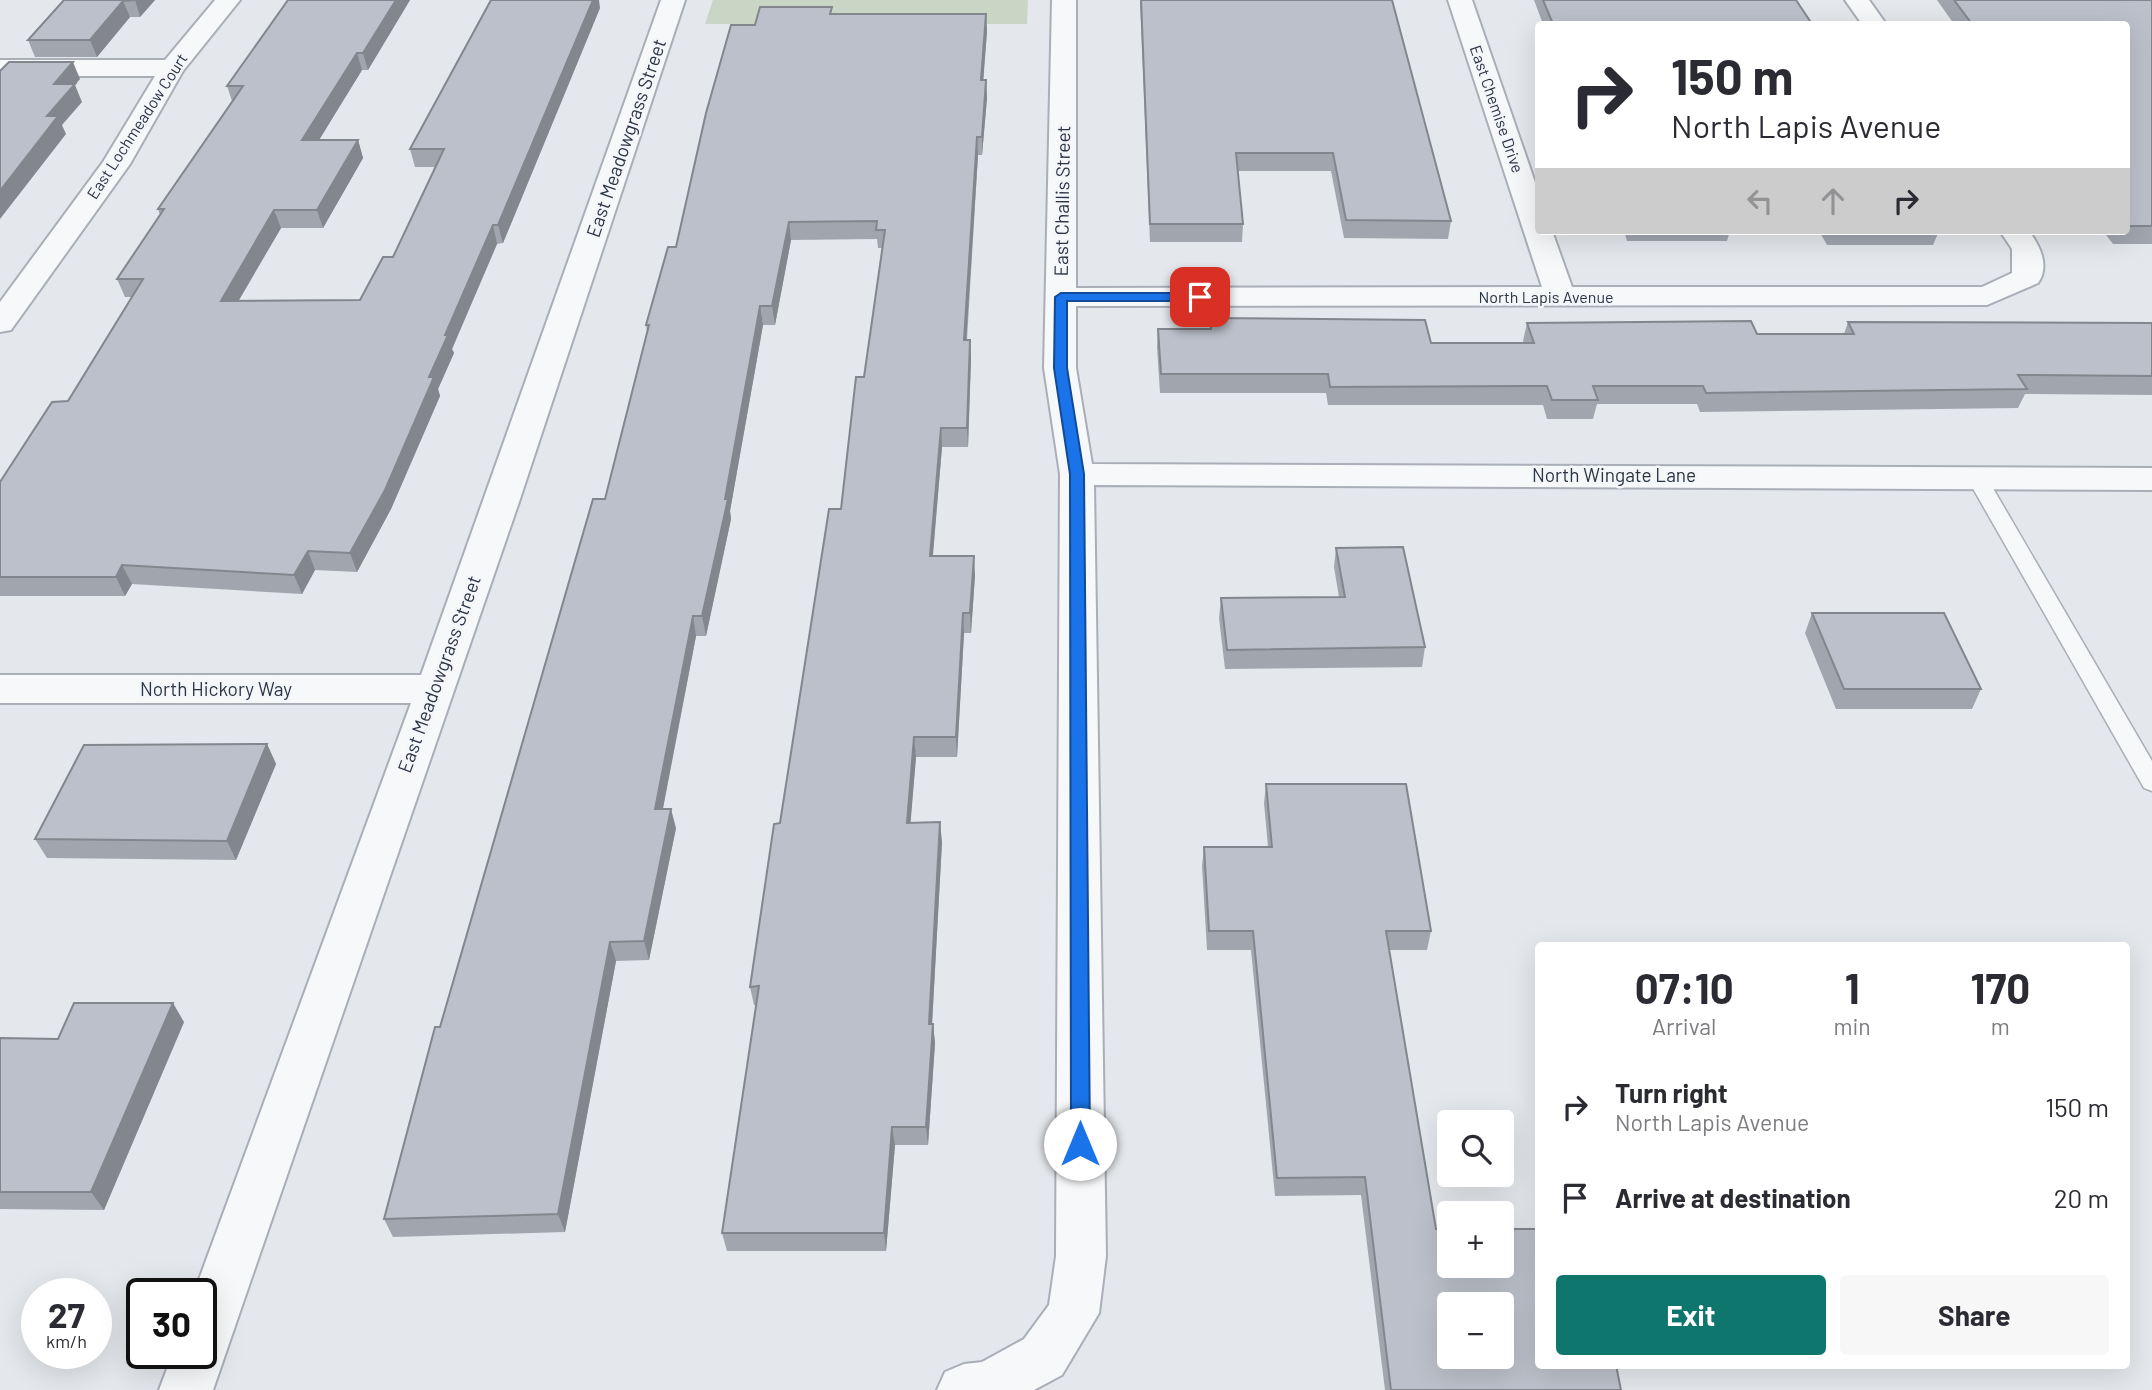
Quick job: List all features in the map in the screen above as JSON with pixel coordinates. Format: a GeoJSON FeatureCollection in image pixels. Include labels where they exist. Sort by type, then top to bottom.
{"type":"FeatureCollection","features":[{"type":"Feature","properties":{"kind":"street","name":"East Lochmeadow Court"},"geometry":{"type":"LineString","coordinates":[[0,323],[116,164],[172,68],[228,0]]}},
{"type":"Feature","properties":{"kind":"street","name":"East Meadowgrass Street"},"geometry":{"type":"LineString","coordinates":[[217,1301],[433,689],[502,502],[673,0]]}},
{"type":"Feature","properties":{"kind":"street","name":"East Challis Street"},"geometry":{"type":"LineString","coordinates":[[964,1390],[988,1387],[1043,1357],[1073,1313],[1081,1256],[1077,474],[1060,368],[1064,0]]}},
{"type":"Feature","properties":{"kind":"street","name":"East Chemise Drive"},"geometry":{"type":"LineString","coordinates":[[1461,0],[1535,222]]}},
{"type":"Feature","properties":{"kind":"street"},"geometry":{"type":"LineString","coordinates":[[1857,0],[1872,21]]}},
{"type":"Feature","properties":{"kind":"street"},"geometry":{"type":"LineString","coordinates":[[0,68],[172,68]]}},
{"type":"Feature","properties":{"kind":"street","name":"East Chemise Drive"},"geometry":{"type":"LineString","coordinates":[[1539,235],[1560,297]]}},
{"type":"Feature","properties":{"kind":"street","name":"North Lapis Avenue"},"geometry":{"type":"LineString","coordinates":[[1061,297],[1987,296],[2028,277],[2027,250],[2017,235]]}},
{"type":"Feature","properties":{"kind":"street","name":"North Wingate Lane"},"geometry":{"type":"LineString","coordinates":[[1077,474],[2152,480]]}},
{"type":"Feature","properties":{"kind":"street","name":"North Hickory Way"},"geometry":{"type":"LineString","coordinates":[[0,689],[433,689]]}},
{"type":"Feature","properties":{"kind":"street"},"geometry":{"type":"LineString","coordinates":[[186,1390],[193,1369]]}},
{"type":"Feature","properties":{"kind":"lane"},"geometry":{"type":"LineString","coordinates":[[1977,478],[2152,782]]}},
{"type":"Feature","properties":{"kind":"green space"},"geometry":{"type":"Polygon","coordinates":[[[713,0],[1028,0],[1027,24],[705,24],[713,0]]]}},
{"type":"Feature","properties":{"kind":"building"},"geometry":{"type":"Polygon","coordinates":[[[64,0],[135,0],[123,1],[90,40],[28,40],[64,0]]]}},
{"type":"Feature","properties":{"kind":"building"},"geometry":{"type":"Polygon","coordinates":[[[288,0],[396,0],[363,53],[357,53],[302,140],[358,140],[317,210],[274,210],[221,301],[360,300],[383,257],[393,257],[444,149],[410,149],[491,0],[593,0],[498,225],[493,225],[445,335],[448,335],[429,377],[434,377],[385,490],[350,553],[308,551],[294,575],[122,565],[116,577],[0,577],[0,482],[52,402],[68,401],[143,279],[117,279],[164,209],[158,209],[243,86],[227,86],[288,0]]]}},
{"type":"Feature","properties":{"kind":"building"},"geometry":{"type":"Polygon","coordinates":[[[1141,0],[1392,0],[1451,221],[1346,220],[1333,153],[1236,153],[1243,224],[1150,224],[1141,0]]]}},
{"type":"Feature","properties":{"kind":"building"},"geometry":{"type":"Polygon","coordinates":[[[1543,0],[1796,0],[1810,21],[1552,21],[1543,0]]]}},
{"type":"Feature","properties":{"kind":"building"},"geometry":{"type":"Polygon","coordinates":[[[1954,0],[2152,0],[2152,226],[2130,226],[2130,21],[1970,21],[1954,0]]]}},
{"type":"Feature","properties":{"kind":"building"},"geometry":{"type":"Polygon","coordinates":[[[760,7],[832,7],[830,14],[986,14],[981,80],[986,80],[982,137],[977,137],[964,340],[970,340],[967,428],[941,428],[930,556],[974,556],[970,613],[963,613],[956,737],[914,737],[907,823],[940,822],[929,1024],[933,1024],[926,1127],[892,1127],[884,1233],[722,1233],[759,986],[750,987],[774,824],[780,823],[829,509],[841,509],[856,377],[864,377],[885,230],[876,230],[877,221],[789,222],[772,306],[760,306],[725,499],[728,499],[702,616],[693,616],[655,809],[671,809],[644,941],[610,942],[558,1214],[384,1219],[435,1027],[440,1027],[593,499],[605,499],[649,325],[646,325],[668,247],[676,247],[706,113],[731,25],[755,25],[760,7]]]}},
{"type":"Feature","properties":{"kind":"building"},"geometry":{"type":"Polygon","coordinates":[[[9,62],[73,62],[54,84],[75,84],[47,116],[58,116],[0,191],[0,71],[9,62]]]}},
{"type":"Feature","properties":{"kind":"building"},"geometry":{"type":"Polygon","coordinates":[[[1210,318],[1425,320],[1431,343],[1534,343],[1527,323],[1751,321],[1757,334],[1854,334],[1848,322],[2152,323],[2152,376],[2018,375],[2027,389],[1706,393],[1703,386],[1593,386],[1598,400],[1552,400],[1547,386],[1330,387],[1328,374],[1161,374],[1158,329],[1211,329],[1210,318]]]}},
{"type":"Feature","properties":{"kind":"building"},"geometry":{"type":"Polygon","coordinates":[[[1403,547],[1425,647],[1227,650],[1221,598],[1345,597],[1336,548],[1403,547]]]}},
{"type":"Feature","properties":{"kind":"building"},"geometry":{"type":"Polygon","coordinates":[[[1812,613],[1944,613],[1981,689],[1844,689],[1812,613]]]}},
{"type":"Feature","properties":{"kind":"building"},"geometry":{"type":"Polygon","coordinates":[[[267,744],[227,841],[35,839],[84,745],[267,744]]]}},
{"type":"Feature","properties":{"kind":"building"},"geometry":{"type":"Polygon","coordinates":[[[1266,784],[1406,784],[1431,931],[1386,931],[1437,1229],[1437,1278],[1514,1278],[1514,1229],[1535,1229],[1535,1369],[1617,1369],[1621,1390],[1391,1390],[1365,1177],[1277,1178],[1253,931],[1209,931],[1204,847],[1272,847],[1266,784]]]}},
{"type":"Feature","properties":{"kind":"building"},"geometry":{"type":"Polygon","coordinates":[[[74,1003],[173,1003],[91,1192],[0,1192],[0,1038],[58,1039],[74,1003]]]}},
{"type":"Feature","properties":{"kind":"route"},"geometry":{"type":"LineString","coordinates":[[1080,1144],[1077,474],[1060,368],[1061,297],[1200,297]]}}]}
